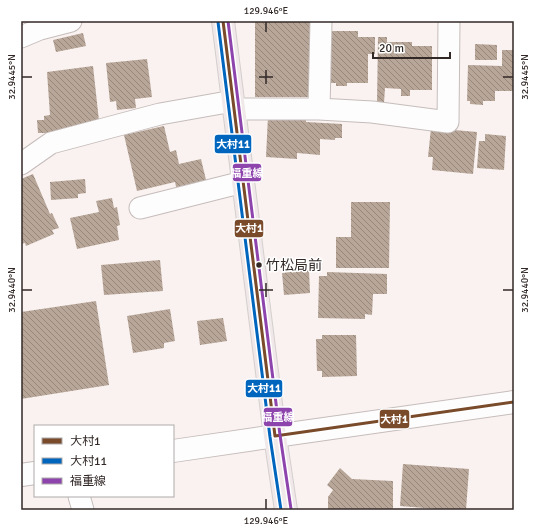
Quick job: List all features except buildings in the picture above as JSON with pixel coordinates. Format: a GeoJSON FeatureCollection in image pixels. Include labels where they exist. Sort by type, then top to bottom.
{"type":"FeatureCollection","features":[{"type":"Feature","properties":{"kind":"highway"},"geometry":{"type":"LineString","coordinates":[[223,21],[275,436],[286,510]]}},
{"type":"Feature","properties":{"kind":"main road"},"geometry":{"type":"LineString","coordinates":[[174,452],[514,402]]}},
{"type":"Feature","properties":{"kind":"main road"},"geometry":{"type":"LineString","coordinates":[[21,475],[34,473]]}},
{"type":"Feature","properties":{"kind":"street"},"geometry":{"type":"LineString","coordinates":[[21,36],[40,29],[71,21]]}},
{"type":"Feature","properties":{"kind":"street"},"geometry":{"type":"LineString","coordinates":[[319,110],[321,21]]}},
{"type":"Feature","properties":{"kind":"street"},"geometry":{"type":"LineString","coordinates":[[21,164],[51,143],[160,114],[234,105],[372,112],[448,122],[449,21]]}},
{"type":"Feature","properties":{"kind":"street"},"geometry":{"type":"LineString","coordinates":[[140,208],[243,182]]}},
{"type":"Feature","properties":{"kind":"street"},"geometry":{"type":"LineString","coordinates":[[79,497],[83,510]]}},
{"type":"Feature","properties":{"kind":"transit line","name":"大村1"},"geometry":{"type":"LineString","coordinates":[[223,21],[275,436]]}},
{"type":"Feature","properties":{"kind":"transit line","name":"福重線"},"geometry":{"type":"LineString","coordinates":[[228,21],[280,435],[291,509]]}},
{"type":"Feature","properties":{"kind":"transit line","name":"大村11"},"geometry":{"type":"LineString","coordinates":[[218,22],[270,437],[281,510]]}},
{"type":"Feature","properties":{"kind":"transit line","name":"大村1"},"geometry":{"type":"LineString","coordinates":[[275,436],[514,402]]}},
{"type":"Feature","properties":{"kind":"place","name":"竹松局前"},"geometry":{"type":"Point","coordinates":[259,265]}}]}
